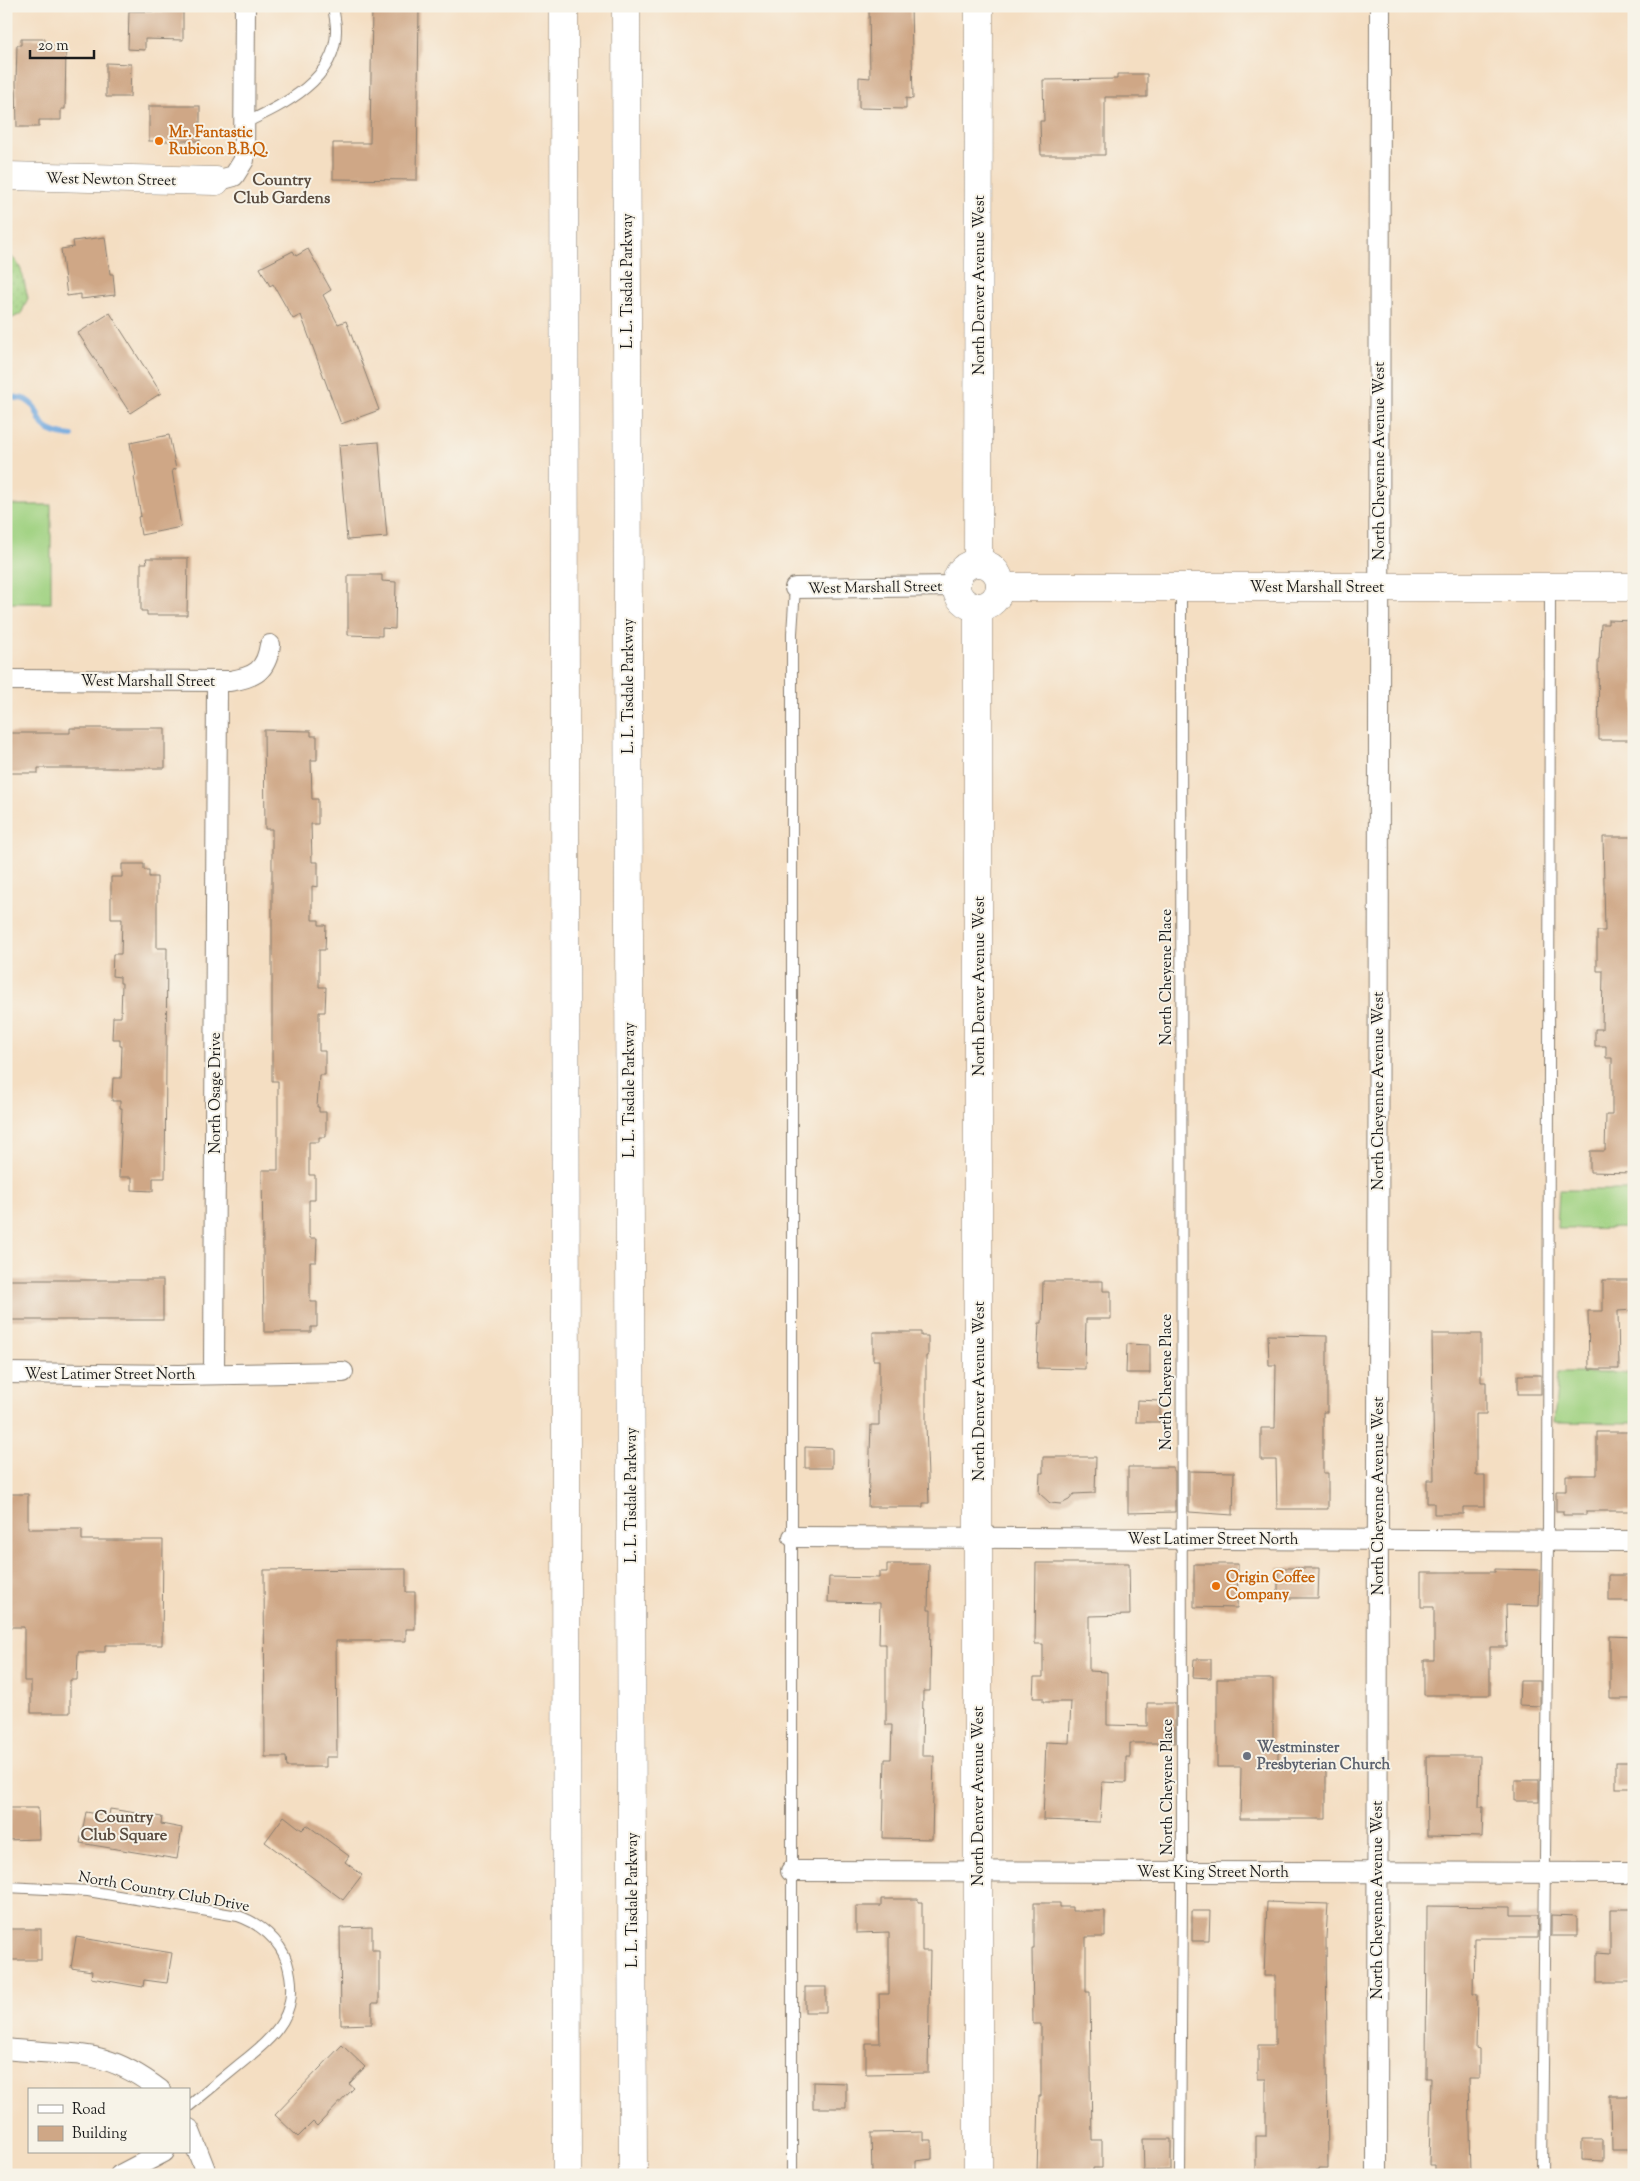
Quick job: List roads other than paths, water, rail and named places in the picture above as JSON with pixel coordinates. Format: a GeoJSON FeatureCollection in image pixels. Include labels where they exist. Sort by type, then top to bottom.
{"type":"FeatureCollection","features":[{"type":"Feature","properties":{"kind":"main road"},"geometry":{"type":"LineString","coordinates":[[564,6],[567,2175]]}},
{"type":"Feature","properties":{"kind":"main road","name":"L. L. Tisdale Parkway"},"geometry":{"type":"LineString","coordinates":[[626,6],[633,2175]]}},
{"type":"Feature","properties":{"kind":"main road","name":"North Denver Avenue West"},"geometry":{"type":"LineString","coordinates":[[978,563],[979,6]]}},
{"type":"Feature","properties":{"kind":"main road","name":"West Newton Street"},"geometry":{"type":"LineString","coordinates":[[6,176],[216,181]]}},
{"type":"Feature","properties":{"kind":"main road"},"geometry":{"type":"LineString","coordinates":[[978,563],[992,567],[997,573],[1000,587],[993,601],[978,607],[967,605],[961,600],[956,586],[958,574],[963,568],[978,563]]}},
{"type":"Feature","properties":{"kind":"main road","name":"West Marshall Street"},"geometry":{"type":"LineString","coordinates":[[1000,587],[1181,589],[1634,587]]}},
{"type":"Feature","properties":{"kind":"main road","name":"North Denver Avenue West"},"geometry":{"type":"LineString","coordinates":[[978,607],[978,2175]]}},
{"type":"Feature","properties":{"kind":"street"},"geometry":{"type":"LineString","coordinates":[[216,181],[234,176],[242,165],[245,6]]}},
{"type":"Feature","properties":{"kind":"street","name":"North Cheyenne Avenue West"},"geometry":{"type":"LineString","coordinates":[[1377,2175],[1380,6]]}},
{"type":"Feature","properties":{"kind":"street","name":"West Marshall Street"},"geometry":{"type":"LineString","coordinates":[[795,588],[956,586]]}},
{"type":"Feature","properties":{"kind":"street","name":"West Marshall Street"},"geometry":{"type":"LineString","coordinates":[[6,680],[217,682],[243,679],[259,670],[268,661],[270,645]]}},
{"type":"Feature","properties":{"kind":"street","name":"North Osage Drive"},"geometry":{"type":"LineString","coordinates":[[214,1374],[217,682]]}},
{"type":"Feature","properties":{"kind":"street"},"geometry":{"type":"LineString","coordinates":[[214,1374],[343,1372]]}},
{"type":"Feature","properties":{"kind":"street","name":"West Latimer Street North"},"geometry":{"type":"LineString","coordinates":[[6,1373],[214,1374]]}},
{"type":"Feature","properties":{"kind":"street","name":"West Latimer Street North"},"geometry":{"type":"LineString","coordinates":[[793,1537],[1634,1541]]}},
{"type":"Feature","properties":{"kind":"street","name":"West King Street North"},"geometry":{"type":"LineString","coordinates":[[791,1871],[1634,1873]]}},
{"type":"Feature","properties":{"kind":"street"},"geometry":{"type":"LineString","coordinates":[[6,2049],[74,2052],[98,2056],[113,2061],[141,2076],[157,2088]]}},
{"type":"Feature","properties":{"kind":"street"},"geometry":{"type":"LineString","coordinates":[[190,2135],[207,2175]]}},
{"type":"Feature","properties":{"kind":"street"},"geometry":{"type":"LineString","coordinates":[[120,2175],[160,2154]]}},
{"type":"Feature","properties":{"kind":"lane"},"geometry":{"type":"LineString","coordinates":[[244,123],[284,104],[313,82],[331,54],[336,30],[333,6]]}},
{"type":"Feature","properties":{"kind":"lane"},"geometry":{"type":"LineString","coordinates":[[1542,2175],[1548,1541],[1550,587]]}},
{"type":"Feature","properties":{"kind":"lane"},"geometry":{"type":"LineString","coordinates":[[792,2175],[792,633],[795,588]]}},
{"type":"Feature","properties":{"kind":"lane","name":"North Cheyene Place"},"geometry":{"type":"LineString","coordinates":[[1180,2175],[1182,1872],[1181,589]]}},
{"type":"Feature","properties":{"kind":"lane","name":"North Country Club Drive"},"geometry":{"type":"LineString","coordinates":[[6,1887],[88,1891],[238,1916],[255,1922],[276,1942],[286,1957],[291,1974],[289,2008],[283,2022],[270,2040],[190,2105]]}},
{"type":"Feature","properties":{"kind":"waterway"},"geometry":{"type":"LineString","coordinates":[[6,397],[26,400],[36,410],[40,421],[49,430],[58,434],[72,436]]}},
{"type":"Feature","properties":{"kind":"place","name":"Mr. Fantastic Rubicon B.B.Q."},"geometry":{"type":"Point","coordinates":[159,141]}},
{"type":"Feature","properties":{"kind":"place","name":"Origin Coffee Company"},"geometry":{"type":"Point","coordinates":[1216,1586]}},
{"type":"Feature","properties":{"kind":"place","name":"Westminster Presbyterian Church"},"geometry":{"type":"Point","coordinates":[1247,1756]}},
{"type":"Feature","properties":{"kind":"district","name":"Country Club Gardens"},"geometry":{"type":"Point","coordinates":[282,188]}},
{"type":"Feature","properties":{"kind":"district","name":"Country Club Square"},"geometry":{"type":"Point","coordinates":[124,1825]}}]}
